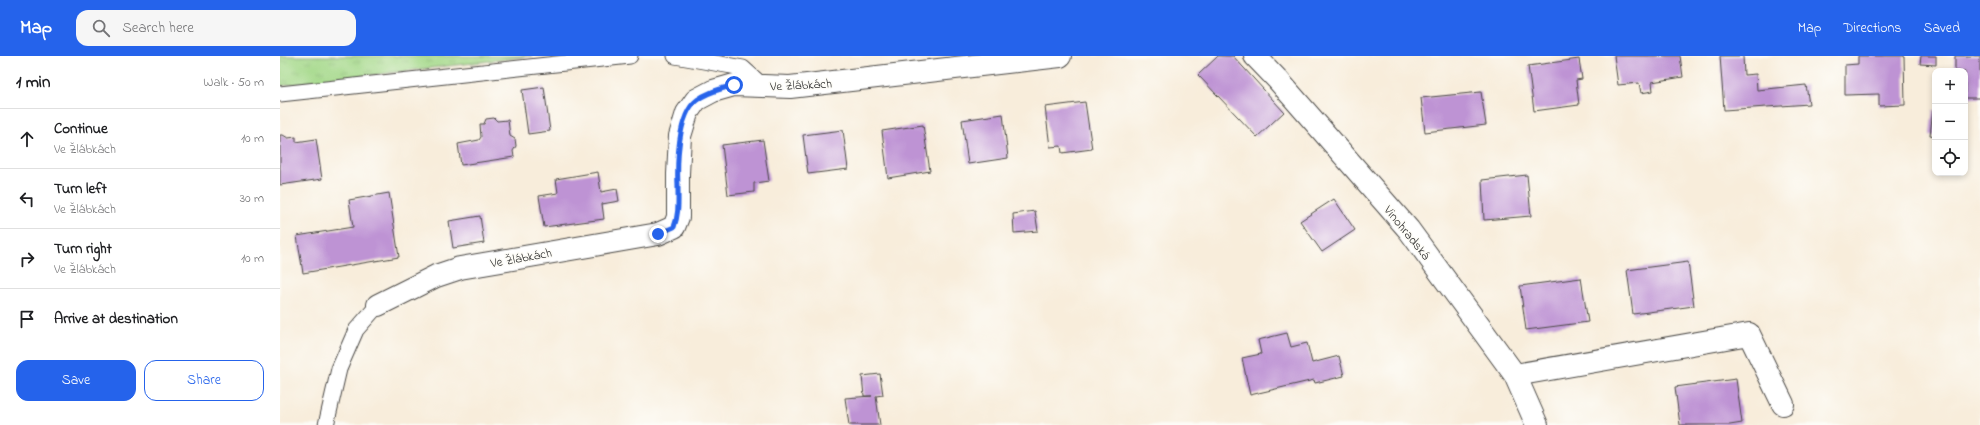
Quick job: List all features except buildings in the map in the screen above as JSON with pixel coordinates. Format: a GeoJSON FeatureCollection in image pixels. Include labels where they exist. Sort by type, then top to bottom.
{"type":"FeatureCollection","features":[{"type":"Feature","properties":{"kind":"street","name":"Ve Žlábkách"},"geometry":{"type":"LineString","coordinates":[[378,305],[436,276],[460,268],[658,234],[674,227],[678,217],[680,136],[687,113],[696,100],[713,91],[734,85],[790,87],[1060,56]]}},
{"type":"Feature","properties":{"kind":"street","name":"Vinohradská"},"geometry":{"type":"LineString","coordinates":[[1255,56],[1278,80],[1409,230],[1515,375],[1537,425]]}},
{"type":"Feature","properties":{"kind":"street"},"geometry":{"type":"LineString","coordinates":[[1515,375],[1749,334],[1783,404]]}},
{"type":"Feature","properties":{"kind":"lane"},"geometry":{"type":"LineString","coordinates":[[280,94],[630,56]]}},
{"type":"Feature","properties":{"kind":"lane"},"geometry":{"type":"LineString","coordinates":[[675,56],[743,68],[763,86]]}},
{"type":"Feature","properties":{"kind":"lane"},"geometry":{"type":"LineString","coordinates":[[326,425],[339,369],[356,330],[378,305]]}},
{"type":"Feature","properties":{"kind":"green space"},"geometry":{"type":"Polygon","coordinates":[[[280,56],[532,56],[280,86],[280,56]]]}},
{"type":"Feature","properties":{"kind":"route"},"geometry":{"type":"LineString","coordinates":[[658,234],[674,227],[678,217],[680,136],[687,113],[696,100],[713,91],[734,85]]}}]}
